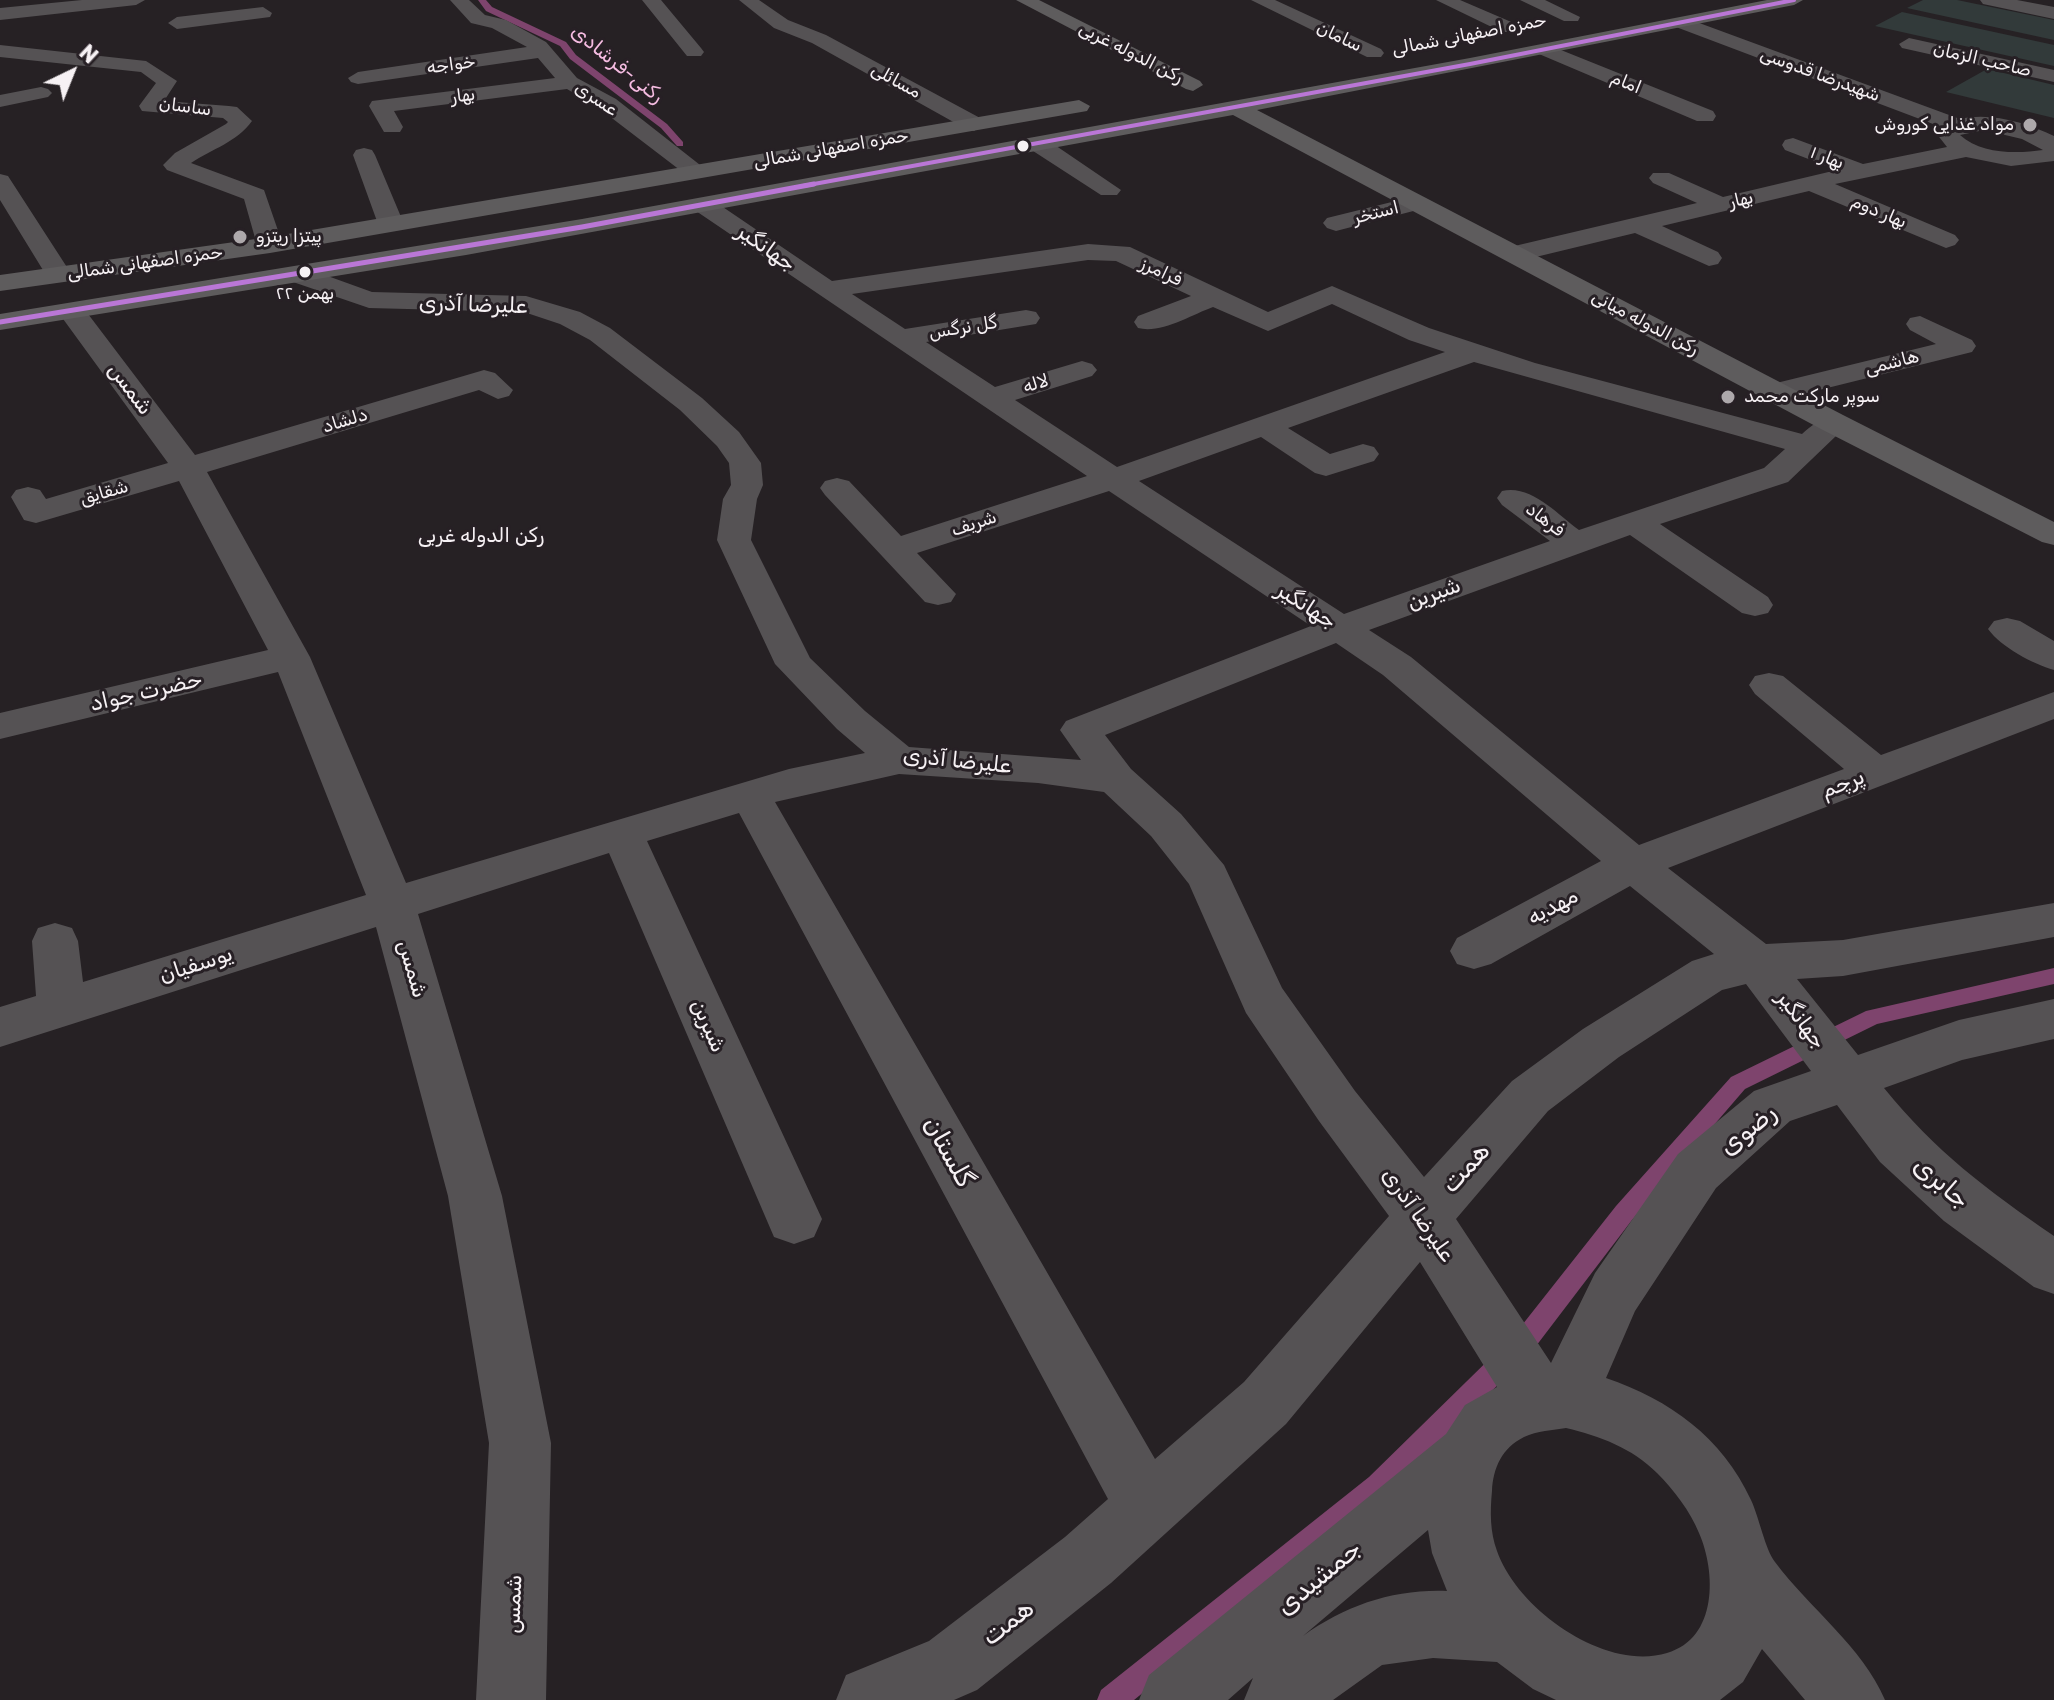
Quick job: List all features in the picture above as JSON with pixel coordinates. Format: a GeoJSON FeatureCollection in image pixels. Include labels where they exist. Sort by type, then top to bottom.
{"type":"FeatureCollection","features":[{"type":"Feature","properties":{"kind":"main road","name":"رکن الدوله غربی"},"geometry":{"type":"LineString","coordinates":[[1025,0],[1201,84],[1154,92]]}},
{"type":"Feature","properties":{"kind":"main road","name":"حمزه اصفهانی شمالی"},"geometry":{"type":"LineString","coordinates":[[0,322],[66,293],[270,245],[391,224],[701,189],[816,185],[1546,50],[1794,0]]}},
{"type":"Feature","properties":{"kind":"main road","name":"حمزه اصفهانی شمالی"},"geometry":{"type":"LineString","coordinates":[[1464,36],[1579,15]]}},
{"type":"Feature","properties":{"kind":"main road","name":"حمزه اصفهانی شمالی"},"geometry":{"type":"LineString","coordinates":[[1329,61],[1382,52]]}},
{"type":"Feature","properties":{"kind":"main road","name":"حمزه اصفهانی شمالی"},"geometry":{"type":"LineString","coordinates":[[0,283],[66,293],[302,276],[701,189],[809,152],[1095,103]]}},
{"type":"Feature","properties":{"kind":"main road","name":"رکن الدوله میانی"},"geometry":{"type":"LineString","coordinates":[[1237,108],[1775,392],[1820,433],[2054,535]]}},
{"type":"Feature","properties":{"kind":"main road"},"geometry":{"type":"LineString","coordinates":[[902,136],[887,146],[892,157],[932,163]]}},
{"type":"Feature","properties":{"kind":"main road"},"geometry":{"type":"LineString","coordinates":[[809,152],[826,155],[843,166],[841,173],[816,185]]}},
{"type":"Feature","properties":{"kind":"street"},"geometry":{"type":"LineString","coordinates":[[0,4],[12,0]]}},
{"type":"Feature","properties":{"kind":"street"},"geometry":{"type":"LineString","coordinates":[[0,14],[136,0]]}},
{"type":"Feature","properties":{"kind":"street","name":"عسری"},"geometry":{"type":"LineString","coordinates":[[459,0],[478,19],[499,24],[544,51],[570,82],[608,104],[701,189]]}},
{"type":"Feature","properties":{"kind":"street"},"geometry":{"type":"LineString","coordinates":[[651,0],[694,52]]}},
{"type":"Feature","properties":{"kind":"street","name":"مسائلی"},"geometry":{"type":"LineString","coordinates":[[748,0],[769,20],[799,34],[819,39],[974,124]]}},
{"type":"Feature","properties":{"kind":"street","name":"سامان"},"geometry":{"type":"LineString","coordinates":[[1260,0],[1382,52]]}},
{"type":"Feature","properties":{"kind":"street"},"geometry":{"type":"LineString","coordinates":[[1445,0],[1509,28]]}},
{"type":"Feature","properties":{"kind":"street"},"geometry":{"type":"LineString","coordinates":[[1529,0],[1579,15]]}},
{"type":"Feature","properties":{"kind":"street"},"geometry":{"type":"LineString","coordinates":[[1989,0],[2054,13]]}},
{"type":"Feature","properties":{"kind":"street"},"geometry":{"type":"LineString","coordinates":[[177,23],[263,7],[263,35]]}},
{"type":"Feature","properties":{"kind":"street","name":"شهیدرضا قدوسی"},"geometry":{"type":"LineString","coordinates":[[1683,23],[1958,126]]}},
{"type":"Feature","properties":{"kind":"street"},"geometry":{"type":"LineString","coordinates":[[0,43],[58,36]]}},
{"type":"Feature","properties":{"kind":"street","name":"صاحب الزمان"},"geometry":{"type":"LineString","coordinates":[[1909,44],[2054,76]]}},
{"type":"Feature","properties":{"kind":"street","name":"امام"},"geometry":{"type":"LineString","coordinates":[[1546,50],[1696,112],[1649,117]]}},
{"type":"Feature","properties":{"kind":"street","name":"ساسان"},"geometry":{"type":"LineString","coordinates":[[0,51],[146,67],[167,81],[150,106],[229,112],[241,121],[229,135],[191,150],[175,165],[255,195],[270,245]]}},
{"type":"Feature","properties":{"kind":"street","name":"خواجه"},"geometry":{"type":"LineString","coordinates":[[361,78],[544,51]]}},
{"type":"Feature","properties":{"kind":"street"},"geometry":{"type":"LineString","coordinates":[[1576,81],[1606,75]]}},
{"type":"Feature","properties":{"kind":"street","name":"بهار"},"geometry":{"type":"LineString","coordinates":[[392,127],[380,106],[570,82]]}},
{"type":"Feature","properties":{"kind":"street"},"geometry":{"type":"LineString","coordinates":[[0,101],[41,93]]}},
{"type":"Feature","properties":{"kind":"street"},"geometry":{"type":"LineString","coordinates":[[1986,124],[2011,128],[2034,134],[2053,150],[2015,159],[1967,150],[1949,139],[1947,133],[1958,126],[1986,124]]}},
{"type":"Feature","properties":{"kind":"street"},"geometry":{"type":"LineString","coordinates":[[1038,144],[1109,190]]}},
{"type":"Feature","properties":{"kind":"street","name":"بهار ۱"},"geometry":{"type":"LineString","coordinates":[[1793,145],[1861,171]]}},
{"type":"Feature","properties":{"kind":"street","name":"بهار"},"geometry":{"type":"LineString","coordinates":[[1515,254],[1861,171],[1967,150]]}},
{"type":"Feature","properties":{"kind":"street"},"geometry":{"type":"LineString","coordinates":[[364,155],[391,224]]}},
{"type":"Feature","properties":{"kind":"street"},"geometry":{"type":"LineString","coordinates":[[1661,178],[1721,205]]}},
{"type":"Feature","properties":{"kind":"street","name":"شمس"},"geometry":{"type":"LineString","coordinates":[[0,181],[66,293],[189,469],[291,657],[392,903],[475,1196],[520,1443],[511,1700]]}},
{"type":"Feature","properties":{"kind":"street","name":"بهار دوم"},"geometry":{"type":"LineString","coordinates":[[1811,183],[1946,240]]}},
{"type":"Feature","properties":{"kind":"street","name":"جهانگیر"},"geometry":{"type":"LineString","coordinates":[[701,189],[827,290],[1397,666],[1633,864],[1757,963],[1846,1079]]}},
{"type":"Feature","properties":{"kind":"street","name":"استخر"},"geometry":{"type":"LineString","coordinates":[[1336,223],[1416,203]]}},
{"type":"Feature","properties":{"kind":"street"},"geometry":{"type":"LineString","coordinates":[[1639,225],[1709,258]]}},
{"type":"Feature","properties":{"kind":"street","name":"فرامرز"},"geometry":{"type":"LineString","coordinates":[[827,290],[1088,252],[1121,253],[1268,323],[1332,294],[1419,334],[1525,369],[1820,433]]}},
{"type":"Feature","properties":{"kind":"street","name":"علیرضا آذری"},"geometry":{"type":"LineString","coordinates":[[302,276],[369,300],[526,304],[570,318],[600,334],[691,404],[728,439],[745,463],[747,485],[740,499],[734,540],[794,664],[851,720],[899,760],[1038,769],[1116,779],[1166,825],[1208,877],[1263,999],[1337,1106],[1423,1217],[1554,1400]]}},
{"type":"Feature","properties":{"kind":"street"},"geometry":{"type":"LineString","coordinates":[[1148,322],[1214,297]]}},
{"type":"Feature","properties":{"kind":"street","name":"گل نرگس"},"geometry":{"type":"LineString","coordinates":[[901,338],[1026,318]]}},
{"type":"Feature","properties":{"kind":"street","name":"هاشمی"},"geometry":{"type":"LineString","coordinates":[[1775,392],[1962,346],[1920,324]]}},
{"type":"Feature","properties":{"kind":"street"},"geometry":{"type":"LineString","coordinates":[[1113,479],[1473,352]]}},
{"type":"Feature","properties":{"kind":"street","name":"لاله"},"geometry":{"type":"LineString","coordinates":[[991,398],[1082,370]]}},
{"type":"Feature","properties":{"kind":"street","name":"دلشاد"},"geometry":{"type":"LineString","coordinates":[[189,469],[357,431],[484,379],[498,390]]}},
{"type":"Feature","properties":{"kind":"street"},"geometry":{"type":"LineString","coordinates":[[329,395],[357,431]]}},
{"type":"Feature","properties":{"kind":"street"},"geometry":{"type":"LineString","coordinates":[[1263,425],[1326,466],[1363,454]]}},
{"type":"Feature","properties":{"kind":"street","name":"شیرین"},"geometry":{"type":"LineString","coordinates":[[1116,779],[1080,730],[1340,628],[1634,522],[1776,475],[1820,433]]}},
{"type":"Feature","properties":{"kind":"street","name":"شقایق"},"geometry":{"type":"LineString","coordinates":[[28,497],[36,513],[189,469]]}},
{"type":"Feature","properties":{"kind":"street","name":"شریف"},"geometry":{"type":"LineString","coordinates":[[894,549],[1113,479]]}},
{"type":"Feature","properties":{"kind":"street"},"geometry":{"type":"LineString","coordinates":[[837,488],[938,594]]}},
{"type":"Feature","properties":{"kind":"street","name":"فرهاد"},"geometry":{"type":"LineString","coordinates":[[1514,498],[1575,543]]}},
{"type":"Feature","properties":{"kind":"street"},"geometry":{"type":"LineString","coordinates":[[1634,522],[1755,605]]}},
{"type":"Feature","properties":{"kind":"street"},"geometry":{"type":"LineString","coordinates":[[2007,629],[2054,658]]}},
{"type":"Feature","properties":{"kind":"street","name":"حضرت جواد"},"geometry":{"type":"LineString","coordinates":[[0,726],[291,657]]}},
{"type":"Feature","properties":{"kind":"street"},"geometry":{"type":"LineString","coordinates":[[1769,685],[1875,772]]}},
{"type":"Feature","properties":{"kind":"street","name":"پرچم"},"geometry":{"type":"LineString","coordinates":[[1633,864],[2054,705]]}},
{"type":"Feature","properties":{"kind":"street"},"geometry":{"type":"LineString","coordinates":[[392,903],[789,783],[899,760]]}},
{"type":"Feature","properties":{"kind":"street","name":"گلستان"},"geometry":{"type":"LineString","coordinates":[[750,795],[1148,1508]]}},
{"type":"Feature","properties":{"kind":"street","name":"شیرین"},"geometry":{"type":"LineString","coordinates":[[622,833],[794,1219]]}},
{"type":"Feature","properties":{"kind":"street","name":"مهدیه"},"geometry":{"type":"LineString","coordinates":[[1474,951],[1633,864]]}},
{"type":"Feature","properties":{"kind":"street","name":"یوسفیان"},"geometry":{"type":"LineString","coordinates":[[0,1027],[392,903]]}},
{"type":"Feature","properties":{"kind":"street","name":"همت"},"geometry":{"type":"LineString","coordinates":[[871,1700],[953,1666],[1088,1560],[1265,1403],[1530,1096],[1601,1043],[1709,974],[1757,963],[1843,958],[2054,920]]}},
{"type":"Feature","properties":{"kind":"street"},"geometry":{"type":"LineString","coordinates":[[55,941],[61,1008]]}},
{"type":"Feature","properties":{"kind":"street","name":"رضوی"},"geometry":{"type":"LineString","coordinates":[[1554,1400],[1615,1292],[1697,1171],[1772,1106],[1959,1040],[2054,1019]]}},
{"type":"Feature","properties":{"kind":"street","name":"جابری"},"geometry":{"type":"LineString","coordinates":[[1846,1079],[1899,1146],[1952,1195],[2054,1268]]}},
{"type":"Feature","properties":{"kind":"street"},"geometry":{"type":"LineString","coordinates":[[1554,1400],[1598,1404],[1640,1423],[1679,1451],[1711,1487],[1733,1531],[1744,1577],[1739,1621],[1698,1691],[1644,1692],[1598,1686],[1551,1664],[1510,1629],[1478,1587],[1461,1540],[1457,1497],[1466,1457],[1487,1427],[1519,1407],[1554,1400]]}},
{"type":"Feature","properties":{"kind":"street","name":"جمشیدی"},"geometry":{"type":"LineString","coordinates":[[1174,1700],[1466,1457]]}},
{"type":"Feature","properties":{"kind":"street"},"geometry":{"type":"LineString","coordinates":[[1744,1577],[1850,1700]]}},
{"type":"Feature","properties":{"kind":"street"},"geometry":{"type":"LineString","coordinates":[[1279,1700],[1337,1654],[1367,1636],[1389,1628],[1436,1624],[1510,1629]]}},
{"type":"Feature","properties":{"kind":"building"},"geometry":{"type":"Polygon","coordinates":[[[1923,0],[1957,0],[2054,20],[2054,40],[1907,8],[1923,0]]]}},
{"type":"Feature","properties":{"kind":"building"},"geometry":{"type":"Polygon","coordinates":[[[1902,12],[2054,45],[2054,66],[1875,26],[1902,12]]]}},
{"type":"Feature","properties":{"kind":"building"},"geometry":{"type":"Polygon","coordinates":[[[1987,69],[2054,85],[2054,118],[1946,92],[1987,69]]]}},
{"type":"Feature","properties":{"kind":"waterway","name":"رکنی-فرشادی"},"geometry":{"type":"LineString","coordinates":[[482,0],[489,9],[563,44],[573,57],[664,126],[680,144]]}},
{"type":"Feature","properties":{"kind":"waterway"},"geometry":{"type":"LineString","coordinates":[[1111,1700],[1378,1486],[1524,1342],[1624,1213],[1738,1083],[1873,1017],[2054,976]]}},
{"type":"Feature","properties":{"kind":"transit line"},"geometry":{"type":"LineString","coordinates":[[0,322],[582,227],[1470,64],[1794,0]]}},
{"type":"Feature","properties":{"kind":"place","name":"مواد غذایی کوروش"},"geometry":{"type":"Point","coordinates":[2030,125]}},
{"type":"Feature","properties":{"kind":"place","name":"پیتزا ریتزو"},"geometry":{"type":"Point","coordinates":[240,237]}},
{"type":"Feature","properties":{"kind":"place","name":"۲۲ بهمن"},"geometry":{"type":"Point","coordinates":[305,272]}},
{"type":"Feature","properties":{"kind":"place","name":"سوپر مارکت محمد"},"geometry":{"type":"Point","coordinates":[1728,397]}},
{"type":"Feature","properties":{"kind":"district","name":"رکن الدوله غربی"},"geometry":{"type":"Point","coordinates":[481,536]}}]}
